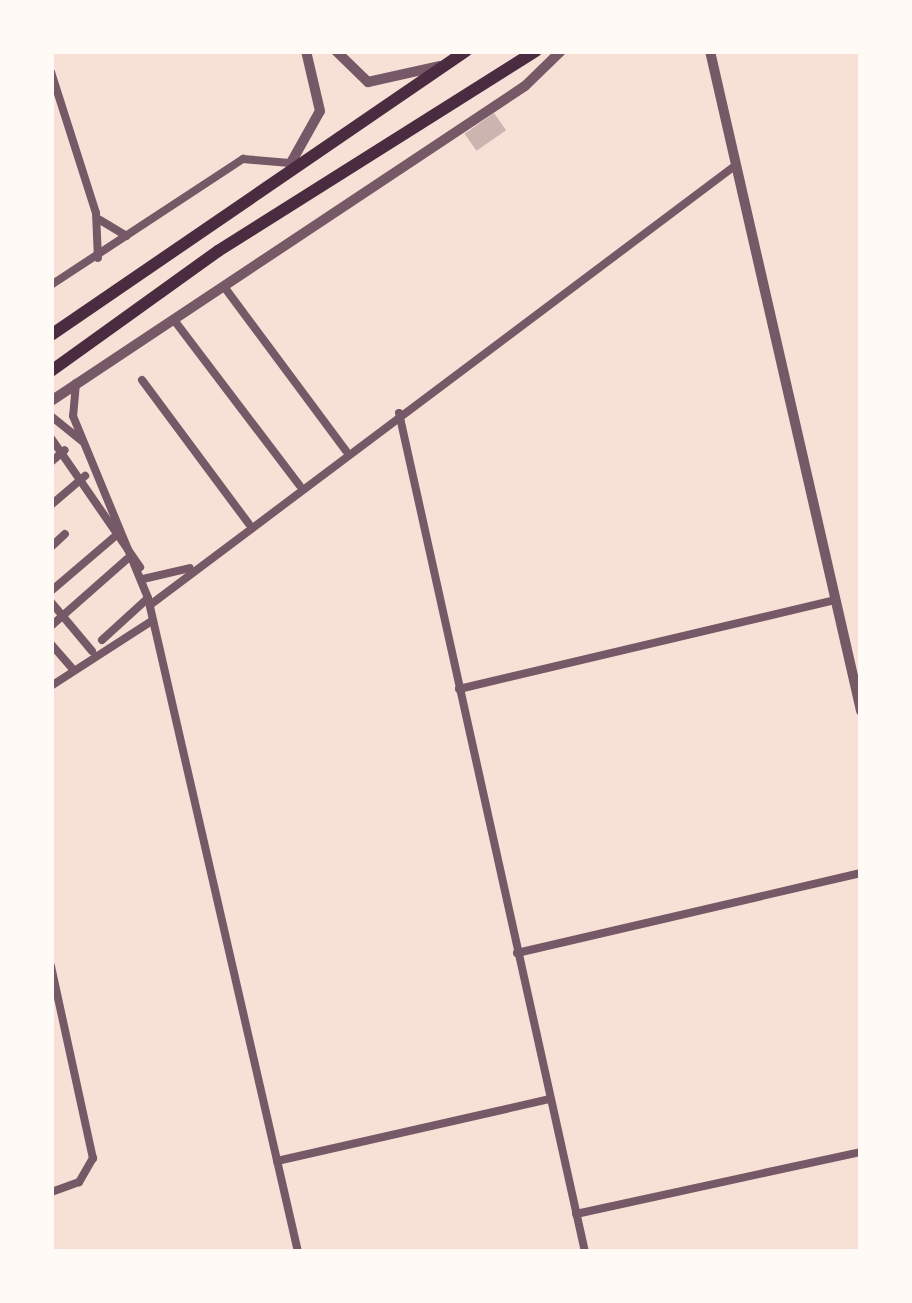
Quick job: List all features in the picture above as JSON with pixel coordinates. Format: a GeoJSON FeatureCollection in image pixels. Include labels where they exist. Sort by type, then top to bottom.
{"type":"FeatureCollection","features":[{"type":"Feature","properties":{"kind":"main road"},"geometry":{"type":"LineString","coordinates":[[51,335],[291,162],[466,51]]}},
{"type":"Feature","properties":{"kind":"main road"},"geometry":{"type":"LineString","coordinates":[[51,371],[218,251],[536,51]]}},
{"type":"Feature","properties":{"kind":"street"},"geometry":{"type":"LineString","coordinates":[[51,286],[243,158],[291,162],[320,111],[306,51]]}},
{"type":"Feature","properties":{"kind":"street"},"geometry":{"type":"LineString","coordinates":[[336,51],[368,82],[442,66]]}},
{"type":"Feature","properties":{"kind":"street"},"geometry":{"type":"LineString","coordinates":[[51,400],[171,316],[225,288],[285,236],[535,80],[561,51]]}},
{"type":"Feature","properties":{"kind":"street"},"geometry":{"type":"LineString","coordinates":[[710,51],[861,711]]}},
{"type":"Feature","properties":{"kind":"street"},"geometry":{"type":"LineString","coordinates":[[51,72],[96,213],[98,258]]}},
{"type":"Feature","properties":{"kind":"street"},"geometry":{"type":"LineString","coordinates":[[51,686],[149,601],[249,524],[736,165]]}},
{"type":"Feature","properties":{"kind":"street"},"geometry":{"type":"LineString","coordinates":[[96,213],[128,236]]}},
{"type":"Feature","properties":{"kind":"street"},"geometry":{"type":"LineString","coordinates":[[225,288],[346,451]]}},
{"type":"Feature","properties":{"kind":"street"},"geometry":{"type":"LineString","coordinates":[[171,316],[300,486]]}},
{"type":"Feature","properties":{"kind":"street"},"geometry":{"type":"LineString","coordinates":[[142,380],[249,524]]}},
{"type":"Feature","properties":{"kind":"street"},"geometry":{"type":"LineString","coordinates":[[76,381],[74,416],[140,567],[149,601],[298,1252]]}},
{"type":"Feature","properties":{"kind":"street"},"geometry":{"type":"LineString","coordinates":[[399,412],[585,1252]]}},
{"type":"Feature","properties":{"kind":"street"},"geometry":{"type":"LineString","coordinates":[[51,416],[87,446]]}},
{"type":"Feature","properties":{"kind":"street"},"geometry":{"type":"LineString","coordinates":[[51,438],[85,476],[112,538],[127,559],[140,567]]}},
{"type":"Feature","properties":{"kind":"street"},"geometry":{"type":"LineString","coordinates":[[51,462],[65,450]]}},
{"type":"Feature","properties":{"kind":"street"},"geometry":{"type":"LineString","coordinates":[[51,506],[85,476]]}},
{"type":"Feature","properties":{"kind":"street"},"geometry":{"type":"LineString","coordinates":[[51,546],[65,534]]}},
{"type":"Feature","properties":{"kind":"street"},"geometry":{"type":"LineString","coordinates":[[51,591],[112,538]]}},
{"type":"Feature","properties":{"kind":"street"},"geometry":{"type":"LineString","coordinates":[[51,626],[127,559]]}},
{"type":"Feature","properties":{"kind":"street"},"geometry":{"type":"LineString","coordinates":[[143,579],[192,568]]}},
{"type":"Feature","properties":{"kind":"street"},"geometry":{"type":"LineString","coordinates":[[459,688],[836,600]]}},
{"type":"Feature","properties":{"kind":"street"},"geometry":{"type":"LineString","coordinates":[[51,602],[95,649]]}},
{"type":"Feature","properties":{"kind":"street"},"geometry":{"type":"LineString","coordinates":[[95,649],[153,620]]}},
{"type":"Feature","properties":{"kind":"street"},"geometry":{"type":"LineString","coordinates":[[51,644],[72,668]]}},
{"type":"Feature","properties":{"kind":"street"},"geometry":{"type":"LineString","coordinates":[[517,953],[861,873]]}},
{"type":"Feature","properties":{"kind":"street"},"geometry":{"type":"LineString","coordinates":[[51,966],[91,1166],[51,1192]]}},
{"type":"Feature","properties":{"kind":"street"},"geometry":{"type":"LineString","coordinates":[[51,1028],[64,1025]]}},
{"type":"Feature","properties":{"kind":"street"},"geometry":{"type":"LineString","coordinates":[[277,1161],[548,1099]]}},
{"type":"Feature","properties":{"kind":"street"},"geometry":{"type":"LineString","coordinates":[[576,1214],[861,1152]]}},
{"type":"Feature","properties":{"kind":"building"},"geometry":{"type":"Polygon","coordinates":[[[494,113],[506,130],[477,151],[465,134],[494,113]]]}}]}
